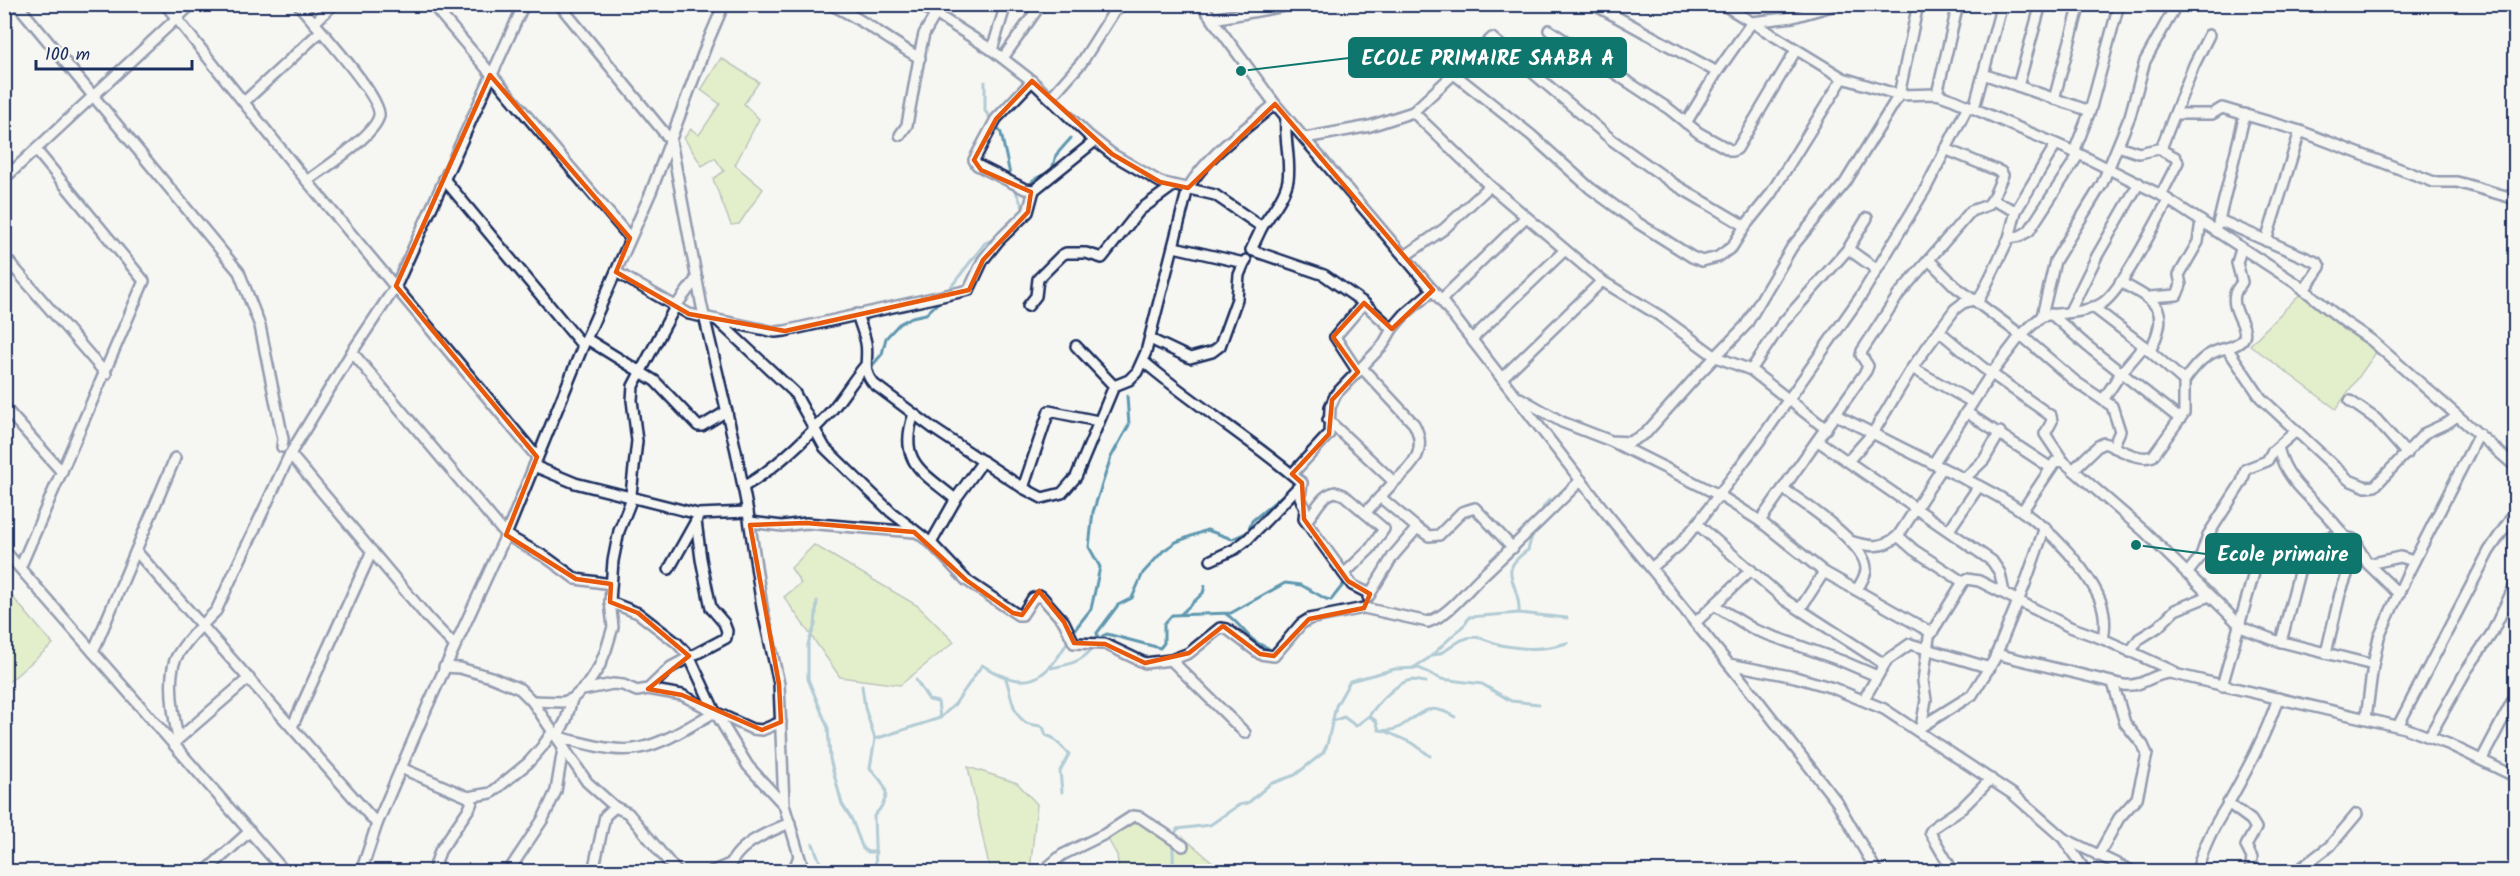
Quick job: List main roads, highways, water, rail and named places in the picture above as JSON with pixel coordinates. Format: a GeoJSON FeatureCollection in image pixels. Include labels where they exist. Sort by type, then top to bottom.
{"type":"FeatureCollection","features":[{"type":"Feature","properties":{"kind":"waterway"},"geometry":{"type":"LineString","coordinates":[[985,82],[985,111],[992,120]]}},
{"type":"Feature","properties":{"kind":"waterway"},"geometry":{"type":"LineString","coordinates":[[996,126],[1001,133],[1011,179]]}},
{"type":"Feature","properties":{"kind":"waterway"},"geometry":{"type":"LineString","coordinates":[[1030,187],[1033,180],[1052,170],[1056,155],[1071,138]]}},
{"type":"Feature","properties":{"kind":"waterway"},"geometry":{"type":"LineString","coordinates":[[1013,185],[1024,210]]}},
{"type":"Feature","properties":{"kind":"waterway"},"geometry":{"type":"LineString","coordinates":[[947,292],[985,243],[996,238]]}},
{"type":"Feature","properties":{"kind":"waterway"},"geometry":{"type":"LineString","coordinates":[[871,367],[882,354],[886,338],[899,324],[912,317],[926,314],[941,300]]}},
{"type":"Feature","properties":{"kind":"waterway"},"geometry":{"type":"LineString","coordinates":[[1072,633],[1091,609],[1100,567],[1089,547],[1093,512],[1111,457],[1129,425],[1127,396]]}},
{"type":"Feature","properties":{"kind":"waterway"},"geometry":{"type":"LineString","coordinates":[[1098,639],[1097,633],[1118,605],[1132,598],[1143,573],[1163,551],[1176,542],[1207,530],[1232,539],[1248,532],[1252,521],[1289,490]]}},
{"type":"Feature","properties":{"kind":"waterway"},"geometry":{"type":"LineString","coordinates":[[1540,515],[1550,499]]}},
{"type":"Feature","properties":{"kind":"waterway"},"geometry":{"type":"LineString","coordinates":[[1413,668],[1429,658],[1466,623],[1469,617],[1519,613],[1519,602],[1511,572],[1518,558],[1528,550],[1533,532]]}},
{"type":"Feature","properties":{"kind":"waterway"},"geometry":{"type":"LineString","coordinates":[[1051,668],[1082,658],[1099,639],[1107,634],[1160,648],[1164,643],[1164,624],[1172,615],[1231,613],[1285,583],[1301,585],[1331,600],[1346,581]]}},
{"type":"Feature","properties":{"kind":"waterway"},"geometry":{"type":"LineString","coordinates":[[1181,614],[1203,593],[1205,586]]}},
{"type":"Feature","properties":{"kind":"waterway"},"geometry":{"type":"LineString","coordinates":[[817,601],[815,625],[808,644],[808,679],[828,728],[830,759],[842,804],[852,820],[863,849],[876,852]]}},
{"type":"Feature","properties":{"kind":"waterway"},"geometry":{"type":"LineString","coordinates":[[1519,613],[1567,618]]}},
{"type":"Feature","properties":{"kind":"waterway"},"geometry":{"type":"LineString","coordinates":[[1226,614],[1250,638],[1268,648]]}},
{"type":"Feature","properties":{"kind":"waterway"},"geometry":{"type":"LineString","coordinates":[[1433,655],[1463,640],[1475,637],[1522,648],[1545,648],[1567,643]]}},
{"type":"Feature","properties":{"kind":"waterway"},"geometry":{"type":"LineString","coordinates":[[876,872],[874,816],[884,802],[886,792],[881,781],[870,768],[875,739],[940,718],[955,704],[982,665],[1010,679],[1033,679],[1043,674],[1052,665],[1069,639]]}},
{"type":"Feature","properties":{"kind":"waterway"},"geometry":{"type":"LineString","coordinates":[[1172,872],[1173,842],[1177,829],[1210,825],[1239,805],[1248,803],[1270,784],[1295,775],[1323,753],[1336,706],[1350,681],[1395,669],[1419,668],[1441,679],[1482,684],[1511,701],[1539,704]]}},
{"type":"Feature","properties":{"kind":"waterway"},"geometry":{"type":"LineString","coordinates":[[1006,679],[1015,708],[1021,718],[1027,723],[1043,727],[1046,735],[1053,738],[1069,754],[1060,771],[1062,792]]}},
{"type":"Feature","properties":{"kind":"waterway"},"geometry":{"type":"LineString","coordinates":[[916,680],[929,700],[938,702],[940,718]]}},
{"type":"Feature","properties":{"kind":"waterway"},"geometry":{"type":"LineString","coordinates":[[1369,716],[1382,700],[1400,685],[1411,680],[1426,682]]}},
{"type":"Feature","properties":{"kind":"waterway"},"geometry":{"type":"LineString","coordinates":[[862,686],[865,708],[875,739]]}},
{"type":"Feature","properties":{"kind":"waterway"},"geometry":{"type":"LineString","coordinates":[[1333,721],[1344,717],[1356,726],[1369,716],[1376,721],[1379,730],[1390,730],[1400,727],[1422,712],[1431,709],[1455,717]]}},
{"type":"Feature","properties":{"kind":"waterway"},"geometry":{"type":"LineString","coordinates":[[1385,731],[1414,744],[1430,756]]}},
{"type":"Feature","properties":{"kind":"waterway"},"geometry":{"type":"LineString","coordinates":[[813,844],[824,872]]}},
{"type":"Feature","properties":{"kind":"place","name":"ECOLE PRIMAIRE SAABA A"},"geometry":{"type":"Point","coordinates":[1241,71]}},
{"type":"Feature","properties":{"kind":"place","name":"Ecole primaire"},"geometry":{"type":"Point","coordinates":[2136,545]}}]}
